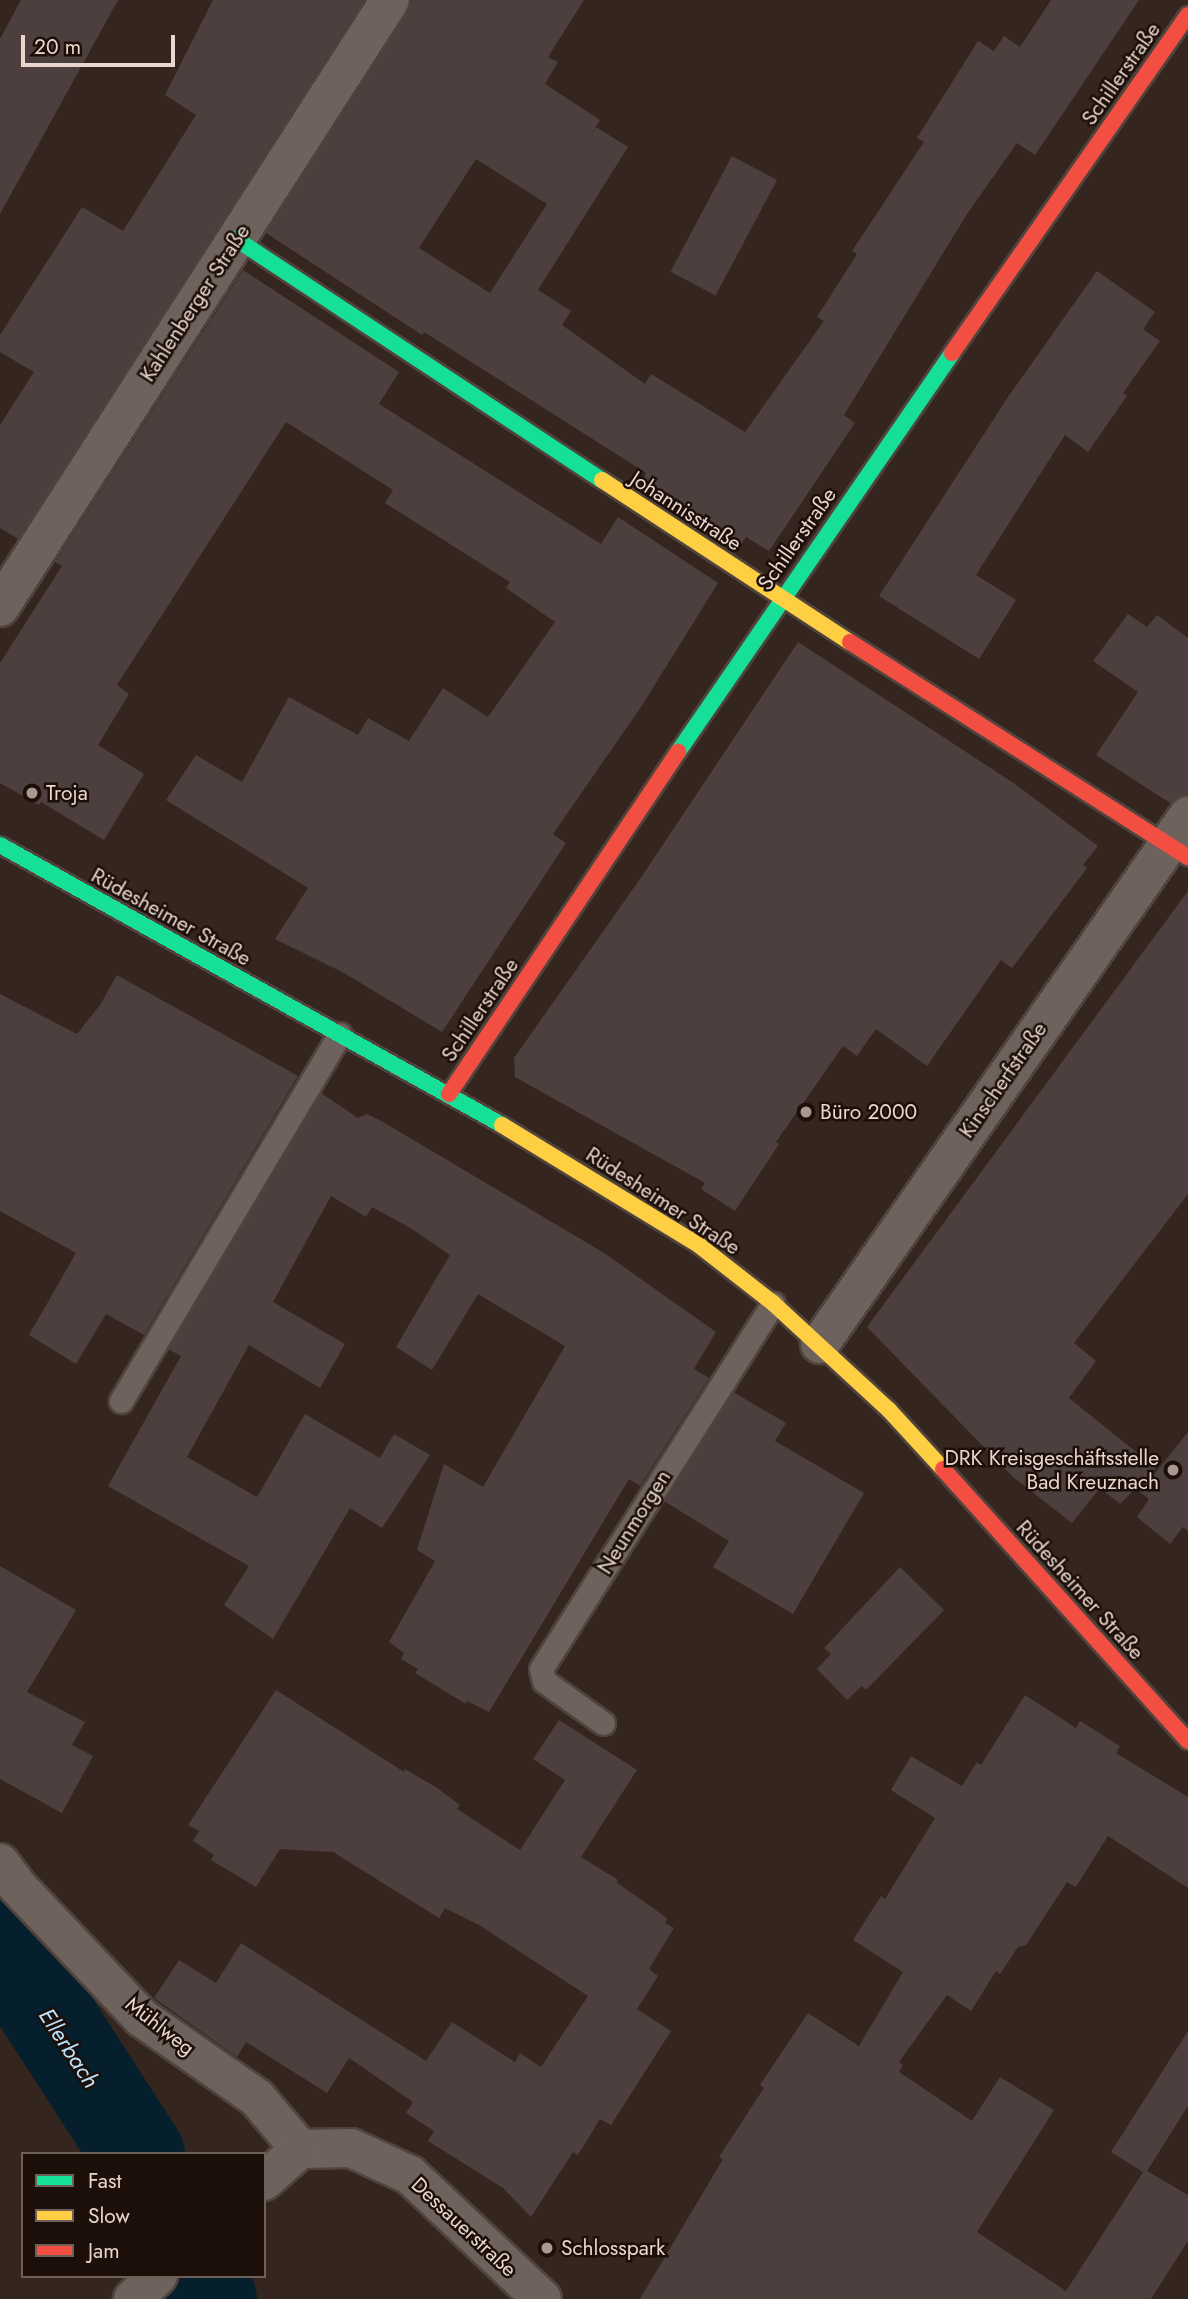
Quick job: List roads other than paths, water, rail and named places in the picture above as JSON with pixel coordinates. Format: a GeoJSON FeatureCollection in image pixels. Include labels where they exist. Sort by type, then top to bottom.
{"type":"FeatureCollection","features":[{"type":"Feature","properties":{"kind":"street","name":"Kahlenberger Straße"},"geometry":{"type":"LineString","coordinates":[[0,607],[390,0]]}},
{"type":"Feature","properties":{"kind":"street","name":"Schillerstraße"},"geometry":{"type":"LineString","coordinates":[[449,1094],[781,598],[1188,15]]}},
{"type":"Feature","properties":{"kind":"street","name":"Johannisstraße"},"geometry":{"type":"LineString","coordinates":[[236,239],[781,598],[1181,839]]}},
{"type":"Feature","properties":{"kind":"street","name":"Kinscherfstraße"},"geometry":{"type":"LineString","coordinates":[[820,1344],[1181,839]]}},
{"type":"Feature","properties":{"kind":"street","name":"Rüdesheimer Straße"},"geometry":{"type":"LineString","coordinates":[[0,845],[449,1094],[633,1203],[700,1247],[773,1303],[889,1410],[1188,1741]]}},
{"type":"Feature","properties":{"kind":"street","name":"Mühlweg"},"geometry":{"type":"LineString","coordinates":[[0,1863],[18,1887],[142,2018],[257,2098],[300,2149]]}},
{"type":"Feature","properties":{"kind":"street","name":"Dessauerstraße"},"geometry":{"type":"LineString","coordinates":[[300,2149],[351,2148],[410,2175],[542,2299]]}},
{"type":"Feature","properties":{"kind":"street"},"geometry":{"type":"LineString","coordinates":[[266,2179],[300,2149]]}},
{"type":"Feature","properties":{"kind":"street"},"geometry":{"type":"LineString","coordinates":[[133,2299],[156,2278]]}},
{"type":"Feature","properties":{"kind":"lane"},"geometry":{"type":"LineString","coordinates":[[121,1401],[340,1034]]}},
{"type":"Feature","properties":{"kind":"lane","name":"Neunmorgen"},"geometry":{"type":"LineString","coordinates":[[603,1723],[544,1681],[541,1669],[773,1303]]}},
{"type":"Feature","properties":{"kind":"waterway","name":"Ellerbach"},"geometry":{"type":"LineString","coordinates":[[0,1941],[137,2152]]}},
{"type":"Feature","properties":{"kind":"waterway","name":"Ellerbach"},"geometry":{"type":"LineString","coordinates":[[200,2278],[210,2299]]}},
{"type":"Feature","properties":{"kind":"place","name":"Troja"},"geometry":{"type":"Point","coordinates":[32,793]}},
{"type":"Feature","properties":{"kind":"place","name":"Büro 2000"},"geometry":{"type":"Point","coordinates":[806,1112]}},
{"type":"Feature","properties":{"kind":"place","name":"DRK Kreisgeschäftsstelle Bad Kreuznach"},"geometry":{"type":"Point","coordinates":[1173,1470]}},
{"type":"Feature","properties":{"kind":"place","name":"Schlosspark"},"geometry":{"type":"Point","coordinates":[547,2248]}}]}
